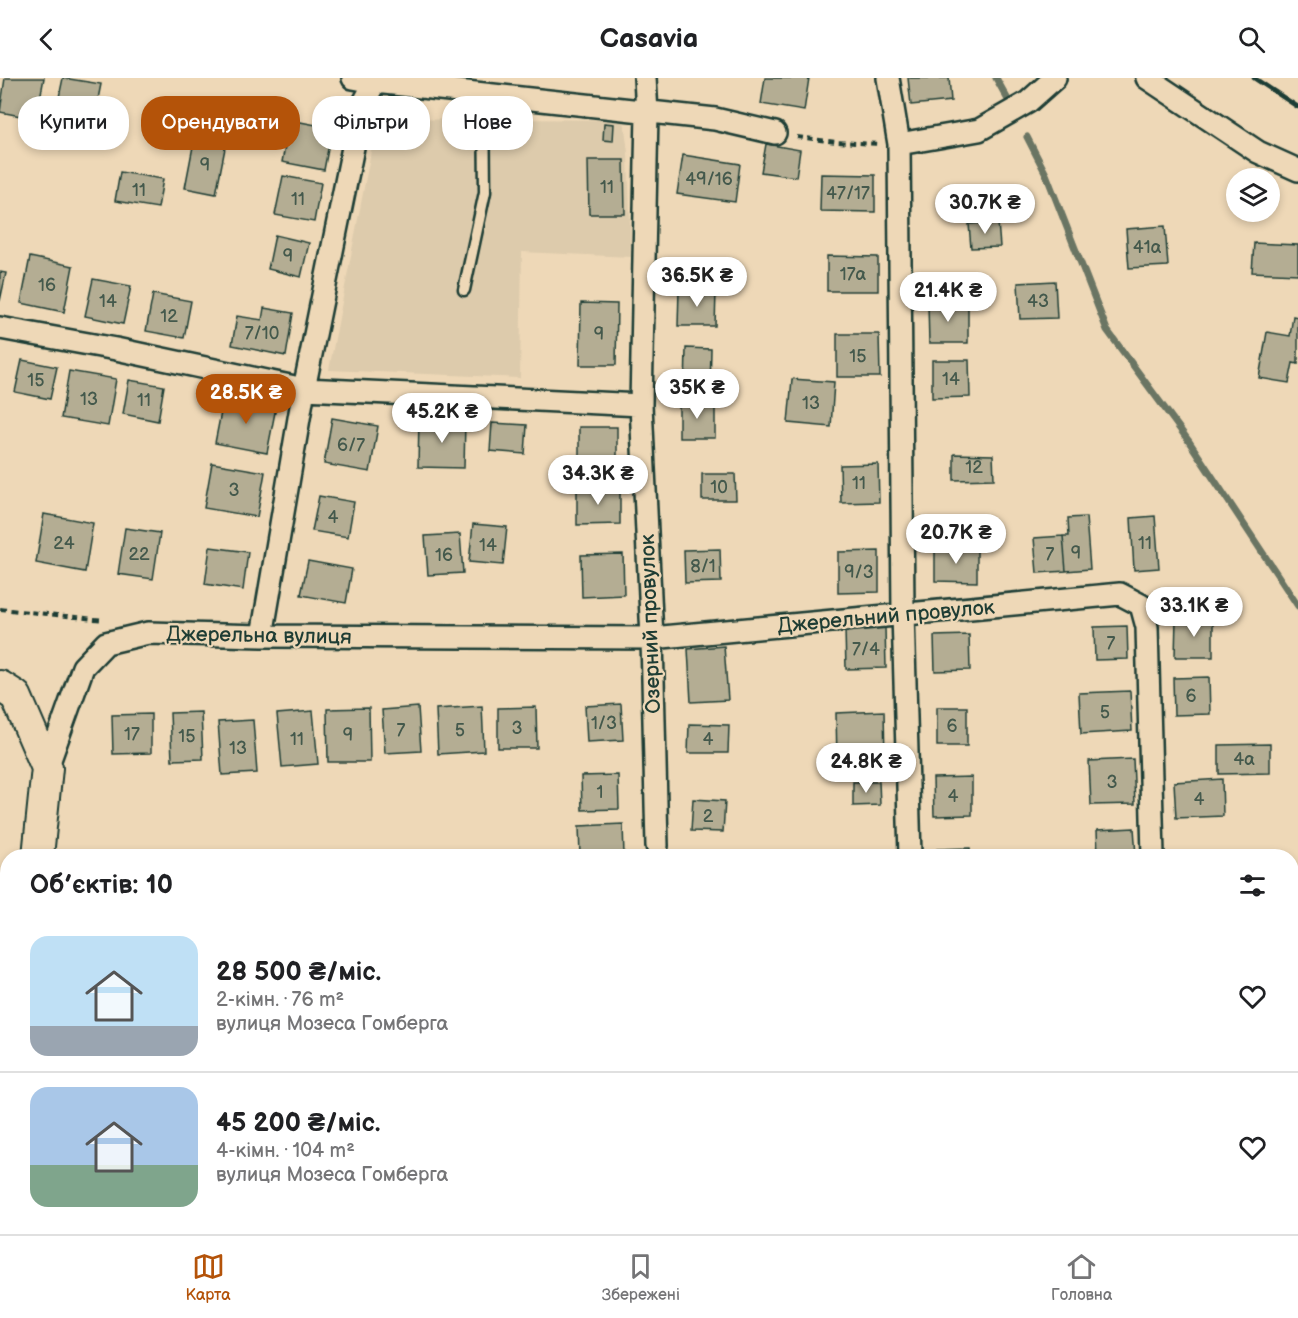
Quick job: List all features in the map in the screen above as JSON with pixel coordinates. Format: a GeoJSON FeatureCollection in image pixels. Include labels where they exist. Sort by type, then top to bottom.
{"type":"FeatureCollection","features":[{"type":"Feature","properties":{"kind":"street"},"geometry":{"type":"LineString","coordinates":[[353,78],[715,119],[775,134]]}},
{"type":"Feature","properties":{"kind":"street","name":"Озерний провулок"},"geometry":{"type":"LineString","coordinates":[[645,78],[647,113],[641,405],[652,638],[657,846]]}},
{"type":"Feature","properties":{"kind":"street"},"geometry":{"type":"LineString","coordinates":[[888,78],[899,144],[903,613],[910,849]]}},
{"type":"Feature","properties":{"kind":"street"},"geometry":{"type":"LineString","coordinates":[[899,144],[979,130],[1028,102],[1055,78]]}},
{"type":"Feature","properties":{"kind":"street"},"geometry":{"type":"LineString","coordinates":[[1147,78],[1258,152],[1298,170]]}},
{"type":"Feature","properties":{"kind":"street"},"geometry":{"type":"LineString","coordinates":[[262,636],[304,389],[361,108],[376,80]]}},
{"type":"Feature","properties":{"kind":"street"},"geometry":{"type":"LineString","coordinates":[[0,328],[116,349],[304,389],[641,405]]}},
{"type":"Feature","properties":{"kind":"street","name":"Джерельний провулок"},"geometry":{"type":"LineString","coordinates":[[652,638],[1120,594],[1141,605],[1147,627],[1153,849]]}},
{"type":"Feature","properties":{"kind":"street","name":"Джерельна вулиця"},"geometry":{"type":"LineString","coordinates":[[47,768],[83,667],[106,643],[148,633],[262,636],[652,638]]}},
{"type":"Feature","properties":{"kind":"street"},"geometry":{"type":"LineString","coordinates":[[0,686],[16,696],[47,768],[39,849]]}},
{"type":"Feature","properties":{"kind":"lane"},"geometry":{"type":"LineString","coordinates":[[464,290],[485,192],[484,94]]}},
{"type":"Feature","properties":{"kind":"path"},"geometry":{"type":"LineString","coordinates":[[775,134],[836,142],[899,144]]}},
{"type":"Feature","properties":{"kind":"shaded area"},"geometry":{"type":"Polygon","coordinates":[[[442,119],[442,150],[533,150],[533,119],[624,120],[628,153],[631,257],[522,252],[520,378],[329,370],[371,150],[430,150],[430,120],[442,119]]]}},
{"type":"Feature","properties":{"kind":"building"},"geometry":{"type":"Polygon","coordinates":[[[5,78],[44,78],[40,96],[18,96],[18,116],[0,112],[5,78]]]}},
{"type":"Feature","properties":{"kind":"building"},"geometry":{"type":"Polygon","coordinates":[[[63,78],[101,84],[99,96],[59,96],[63,78]]]}},
{"type":"Feature","properties":{"kind":"building"},"geometry":{"type":"Polygon","coordinates":[[[765,78],[809,78],[804,111],[761,104],[765,78]]]}},
{"type":"Feature","properties":{"kind":"building"},"geometry":{"type":"Polygon","coordinates":[[[908,78],[949,78],[951,101],[911,105],[908,78]]]}},
{"type":"Feature","properties":{"kind":"building"},"geometry":{"type":"Polygon","coordinates":[[[300,122],[312,124],[312,150],[328,150],[324,170],[282,162],[284,150],[300,150],[300,122]]]}},
{"type":"Feature","properties":{"kind":"building"},"geometry":{"type":"Polygon","coordinates":[[[604,123],[614,124],[613,141],[603,140],[604,123]]]}},
{"type":"Feature","properties":{"kind":"building"},"geometry":{"type":"Polygon","coordinates":[[[766,144],[800,150],[796,177],[761,172],[766,144]]]}},
{"type":"Feature","properties":{"kind":"building"},"geometry":{"type":"Polygon","coordinates":[[[192,150],[225,150],[216,194],[185,188],[192,150]]]}},
{"type":"Feature","properties":{"kind":"building"},"geometry":{"type":"Polygon","coordinates":[[[683,155],[740,164],[735,202],[677,194],[683,155]]]}},
{"type":"Feature","properties":{"kind":"building"},"geometry":{"type":"Polygon","coordinates":[[[588,160],[624,160],[625,214],[589,214],[588,160]]]}},
{"type":"Feature","properties":{"kind":"building"},"geometry":{"type":"Polygon","coordinates":[[[120,172],[163,179],[158,208],[115,201],[120,172]]]}},
{"type":"Feature","properties":{"kind":"building"},"geometry":{"type":"Polygon","coordinates":[[[821,174],[875,175],[875,212],[820,211],[821,174]]]}},
{"type":"Feature","properties":{"kind":"building"},"geometry":{"type":"Polygon","coordinates":[[[283,176],[321,183],[314,222],[275,215],[283,176]]]}},
{"type":"Feature","properties":{"kind":"building"},"geometry":{"type":"Polygon","coordinates":[[[998,222],[1000,247],[971,248],[969,224],[998,222]]]}},
{"type":"Feature","properties":{"kind":"building"},"geometry":{"type":"Polygon","coordinates":[[[1165,226],[1168,266],[1129,268],[1126,229],[1165,226]]]}},
{"type":"Feature","properties":{"kind":"building"},"geometry":{"type":"Polygon","coordinates":[[[275,235],[309,243],[301,277],[268,269],[275,235]]]}},
{"type":"Feature","properties":{"kind":"building"},"geometry":{"type":"Polygon","coordinates":[[[1254,243],[1298,245],[1298,274],[1252,272],[1254,243]]]}},
{"type":"Feature","properties":{"kind":"building"},"geometry":{"type":"Polygon","coordinates":[[[827,256],[878,257],[878,291],[827,291],[827,256]]]}},
{"type":"Feature","properties":{"kind":"building"},"geometry":{"type":"Polygon","coordinates":[[[30,257],[73,266],[64,312],[21,303],[30,257]]]}},
{"type":"Feature","properties":{"kind":"building"},"geometry":{"type":"Polygon","coordinates":[[[0,272],[6,273],[0,301],[0,272]]]}},
{"type":"Feature","properties":{"kind":"building"},"geometry":{"type":"Polygon","coordinates":[[[93,279],[131,286],[123,324],[85,316],[93,279]]]}},
{"type":"Feature","properties":{"kind":"building"},"geometry":{"type":"Polygon","coordinates":[[[1055,281],[1057,318],[1020,319],[1018,283],[1055,281]]]}},
{"type":"Feature","properties":{"kind":"building"},"geometry":{"type":"Polygon","coordinates":[[[679,290],[716,291],[715,326],[678,326],[679,290]]]}},
{"type":"Feature","properties":{"kind":"building"},"geometry":{"type":"Polygon","coordinates":[[[153,294],[191,301],[184,338],[146,331],[153,294]]]}},
{"type":"Feature","properties":{"kind":"building"},"geometry":{"type":"Polygon","coordinates":[[[581,303],[617,304],[616,365],[580,365],[581,303]]]}},
{"type":"Feature","properties":{"kind":"building"},"geometry":{"type":"Polygon","coordinates":[[[968,303],[968,343],[929,343],[928,304],[968,303]]]}},
{"type":"Feature","properties":{"kind":"building"},"geometry":{"type":"Polygon","coordinates":[[[264,308],[293,313],[286,356],[232,345],[237,316],[262,320],[264,308]]]}},
{"type":"Feature","properties":{"kind":"building"},"geometry":{"type":"Polygon","coordinates":[[[1293,316],[1298,317],[1298,364],[1293,363],[1289,383],[1259,378],[1267,332],[1290,336],[1293,316]]]}},
{"type":"Feature","properties":{"kind":"building"},"geometry":{"type":"Polygon","coordinates":[[[837,334],[879,334],[880,377],[837,377],[837,334]]]}},
{"type":"Feature","properties":{"kind":"building"},"geometry":{"type":"Polygon","coordinates":[[[686,348],[711,349],[710,392],[685,391],[686,348]]]}},
{"type":"Feature","properties":{"kind":"building"},"geometry":{"type":"Polygon","coordinates":[[[22,360],[57,367],[50,399],[15,392],[22,360]]]}},
{"type":"Feature","properties":{"kind":"building"},"geometry":{"type":"Polygon","coordinates":[[[932,360],[969,360],[970,397],[932,398],[932,360]]]}},
{"type":"Feature","properties":{"kind":"building"},"geometry":{"type":"Polygon","coordinates":[[[69,371],[116,379],[108,426],[61,418],[69,371]]]}},
{"type":"Feature","properties":{"kind":"building"},"geometry":{"type":"Polygon","coordinates":[[[792,379],[834,382],[831,427],[788,423],[792,379]]]}},
{"type":"Feature","properties":{"kind":"building"},"geometry":{"type":"Polygon","coordinates":[[[129,380],[164,386],[158,421],[123,414],[129,380]]]}},
{"type":"Feature","properties":{"kind":"building"},"geometry":{"type":"Polygon","coordinates":[[[224,397],[276,407],[267,453],[215,443],[224,397]]]}},
{"type":"Feature","properties":{"kind":"building"},"geometry":{"type":"Polygon","coordinates":[[[679,401],[715,402],[715,438],[679,438],[679,401]]]}},
{"type":"Feature","properties":{"kind":"building"},"geometry":{"type":"Polygon","coordinates":[[[332,418],[378,426],[370,472],[324,464],[332,418]]]}},
{"type":"Feature","properties":{"kind":"building"},"geometry":{"type":"Polygon","coordinates":[[[419,420],[465,421],[464,468],[418,467],[419,420]]]}},
{"type":"Feature","properties":{"kind":"building"},"geometry":{"type":"Polygon","coordinates":[[[492,423],[527,425],[525,454],[490,451],[492,423]]]}},
{"type":"Feature","properties":{"kind":"building"},"geometry":{"type":"Polygon","coordinates":[[[579,427],[617,427],[617,465],[579,466],[579,427]]]}},
{"type":"Feature","properties":{"kind":"building"},"geometry":{"type":"Polygon","coordinates":[[[954,454],[993,455],[994,479],[954,480],[954,454]]]}},
{"type":"Feature","properties":{"kind":"building"},"geometry":{"type":"Polygon","coordinates":[[[212,463],[265,472],[257,517],[204,508],[212,463]]]}},
{"type":"Feature","properties":{"kind":"building"},"geometry":{"type":"Polygon","coordinates":[[[878,464],[879,502],[841,503],[840,465],[878,464]]]}},
{"type":"Feature","properties":{"kind":"building"},"geometry":{"type":"Polygon","coordinates":[[[702,474],[735,474],[736,500],[702,500],[702,474]]]}},
{"type":"Feature","properties":{"kind":"building"},"geometry":{"type":"Polygon","coordinates":[[[577,487],[620,487],[620,524],[577,525],[577,487]]]}},
{"type":"Feature","properties":{"kind":"building"},"geometry":{"type":"Polygon","coordinates":[[[319,496],[354,502],[348,537],[312,531],[319,496]]]}},
{"type":"Feature","properties":{"kind":"building"},"geometry":{"type":"Polygon","coordinates":[[[44,514],[93,523],[85,572],[36,563],[44,514]]]}},
{"type":"Feature","properties":{"kind":"building"},"geometry":{"type":"Polygon","coordinates":[[[1155,516],[1159,568],[1134,570],[1131,518],[1155,516]]]}},
{"type":"Feature","properties":{"kind":"building"},"geometry":{"type":"Polygon","coordinates":[[[1086,517],[1090,569],[1066,571],[1063,536],[1069,536],[1068,518],[1086,517]]]}},
{"type":"Feature","properties":{"kind":"building"},"geometry":{"type":"Polygon","coordinates":[[[473,524],[507,527],[503,565],[469,562],[473,524]]]}},
{"type":"Feature","properties":{"kind":"building"},"geometry":{"type":"Polygon","coordinates":[[[125,528],[160,533],[153,579],[118,574],[125,528]]]}},
{"type":"Feature","properties":{"kind":"building"},"geometry":{"type":"Polygon","coordinates":[[[460,534],[463,573],[428,575],[425,536],[460,534]]]}},
{"type":"Feature","properties":{"kind":"building"},"geometry":{"type":"Polygon","coordinates":[[[1063,536],[1066,571],[1037,573],[1034,538],[1063,536]]]}},
{"type":"Feature","properties":{"kind":"building"},"geometry":{"type":"Polygon","coordinates":[[[210,547],[248,552],[243,590],[205,584],[210,547]]]}},
{"type":"Feature","properties":{"kind":"building"},"geometry":{"type":"Polygon","coordinates":[[[720,549],[721,582],[685,583],[684,550],[720,549]]]}},
{"type":"Feature","properties":{"kind":"building"},"geometry":{"type":"Polygon","coordinates":[[[935,549],[977,549],[977,582],[935,581],[935,549]]]}},
{"type":"Feature","properties":{"kind":"building"},"geometry":{"type":"Polygon","coordinates":[[[879,551],[879,592],[838,593],[838,552],[879,551]]]}},
{"type":"Feature","properties":{"kind":"building"},"geometry":{"type":"Polygon","coordinates":[[[623,554],[624,595],[582,597],[581,555],[623,554]]]}},
{"type":"Feature","properties":{"kind":"building"},"geometry":{"type":"Polygon","coordinates":[[[308,561],[352,569],[346,603],[301,595],[308,561]]]}},
{"type":"Feature","properties":{"kind":"building"},"geometry":{"type":"Polygon","coordinates":[[[1176,619],[1213,620],[1213,657],[1175,657],[1176,619]]]}},
{"type":"Feature","properties":{"kind":"building"},"geometry":{"type":"Polygon","coordinates":[[[1127,626],[1128,659],[1095,660],[1094,627],[1127,626]]]}},
{"type":"Feature","properties":{"kind":"building"},"geometry":{"type":"Polygon","coordinates":[[[885,628],[886,668],[846,669],[845,629],[885,628]]]}},
{"type":"Feature","properties":{"kind":"building"},"geometry":{"type":"Polygon","coordinates":[[[969,635],[970,670],[935,671],[934,636],[969,635]]]}},
{"type":"Feature","properties":{"kind":"building"},"geometry":{"type":"Polygon","coordinates":[[[724,646],[728,700],[691,702],[688,649],[724,646]]]}},
{"type":"Feature","properties":{"kind":"building"},"geometry":{"type":"Polygon","coordinates":[[[1209,677],[1210,714],[1174,715],[1173,678],[1209,677]]]}},
{"type":"Feature","properties":{"kind":"building"},"geometry":{"type":"Polygon","coordinates":[[[1130,691],[1132,731],[1081,734],[1079,693],[1130,691]]]}},
{"type":"Feature","properties":{"kind":"building"},"geometry":{"type":"Polygon","coordinates":[[[621,704],[623,740],[587,742],[585,706],[621,704]]]}},
{"type":"Feature","properties":{"kind":"building"},"geometry":{"type":"Polygon","coordinates":[[[482,706],[484,751],[438,754],[436,709],[482,706]]]}},
{"type":"Feature","properties":{"kind":"building"},"geometry":{"type":"Polygon","coordinates":[[[418,707],[421,751],[385,753],[382,710],[418,707]]]}},
{"type":"Feature","properties":{"kind":"building"},"geometry":{"type":"Polygon","coordinates":[[[536,707],[537,748],[498,748],[498,708],[536,707]]]}},
{"type":"Feature","properties":{"kind":"building"},"geometry":{"type":"Polygon","coordinates":[[[937,707],[967,707],[967,746],[937,746],[937,707]]]}},
{"type":"Feature","properties":{"kind":"building"},"geometry":{"type":"Polygon","coordinates":[[[369,708],[370,762],[328,762],[327,709],[369,708]]]}},
{"type":"Feature","properties":{"kind":"building"},"geometry":{"type":"Polygon","coordinates":[[[313,711],[318,764],[282,767],[277,714],[313,711]]]}},
{"type":"Feature","properties":{"kind":"building"},"geometry":{"type":"Polygon","coordinates":[[[884,711],[885,759],[837,760],[836,713],[884,711]]]}},
{"type":"Feature","properties":{"kind":"building"},"geometry":{"type":"Polygon","coordinates":[[[201,712],[203,759],[172,760],[170,713],[201,712]]]}},
{"type":"Feature","properties":{"kind":"building"},"geometry":{"type":"Polygon","coordinates":[[[151,714],[151,753],[113,754],[112,715],[151,714]]]}},
{"type":"Feature","properties":{"kind":"building"},"geometry":{"type":"Polygon","coordinates":[[[253,720],[257,773],[222,775],[218,722],[253,720]]]}},
{"type":"Feature","properties":{"kind":"building"},"geometry":{"type":"Polygon","coordinates":[[[689,724],[729,725],[728,753],[688,753],[689,724]]]}},
{"type":"Feature","properties":{"kind":"building"},"geometry":{"type":"Polygon","coordinates":[[[1270,744],[1270,773],[1219,774],[1219,745],[1270,744]]]}},
{"type":"Feature","properties":{"kind":"building"},"geometry":{"type":"Polygon","coordinates":[[[1133,759],[1135,804],[1091,805],[1089,761],[1133,759]]]}},
{"type":"Feature","properties":{"kind":"building"},"geometry":{"type":"Polygon","coordinates":[[[618,775],[619,809],[582,810],[581,776],[618,775]]]}},
{"type":"Feature","properties":{"kind":"building"},"geometry":{"type":"Polygon","coordinates":[[[972,777],[972,815],[934,816],[933,778],[972,777]]]}},
{"type":"Feature","properties":{"kind":"building"},"geometry":{"type":"Polygon","coordinates":[[[1222,779],[1223,816],[1176,818],[1174,782],[1222,779]]]}},
{"type":"Feature","properties":{"kind":"building"},"geometry":{"type":"Polygon","coordinates":[[[853,782],[879,782],[880,805],[853,806],[853,782]]]}},
{"type":"Feature","properties":{"kind":"building"},"geometry":{"type":"Polygon","coordinates":[[[693,799],[725,801],[723,832],[691,831],[693,799]]]}},
{"type":"Feature","properties":{"kind":"building"},"geometry":{"type":"Polygon","coordinates":[[[623,824],[624,849],[580,849],[579,826],[623,824]]]}},
{"type":"Feature","properties":{"kind":"building"},"geometry":{"type":"Polygon","coordinates":[[[1134,828],[1136,849],[1098,849],[1097,830],[1134,828]]]}},
{"type":"Feature","properties":{"kind":"waterway"},"geometry":{"type":"LineString","coordinates":[[996,78],[1007,98]]}},
{"type":"Feature","properties":{"kind":"waterway"},"geometry":{"type":"LineString","coordinates":[[1027,137],[1046,174],[1107,330],[1188,440],[1298,606]]}},
{"type":"Feature","properties":{"kind":"railway"},"geometry":{"type":"LineString","coordinates":[[1254,78],[1298,107]]}}]}
